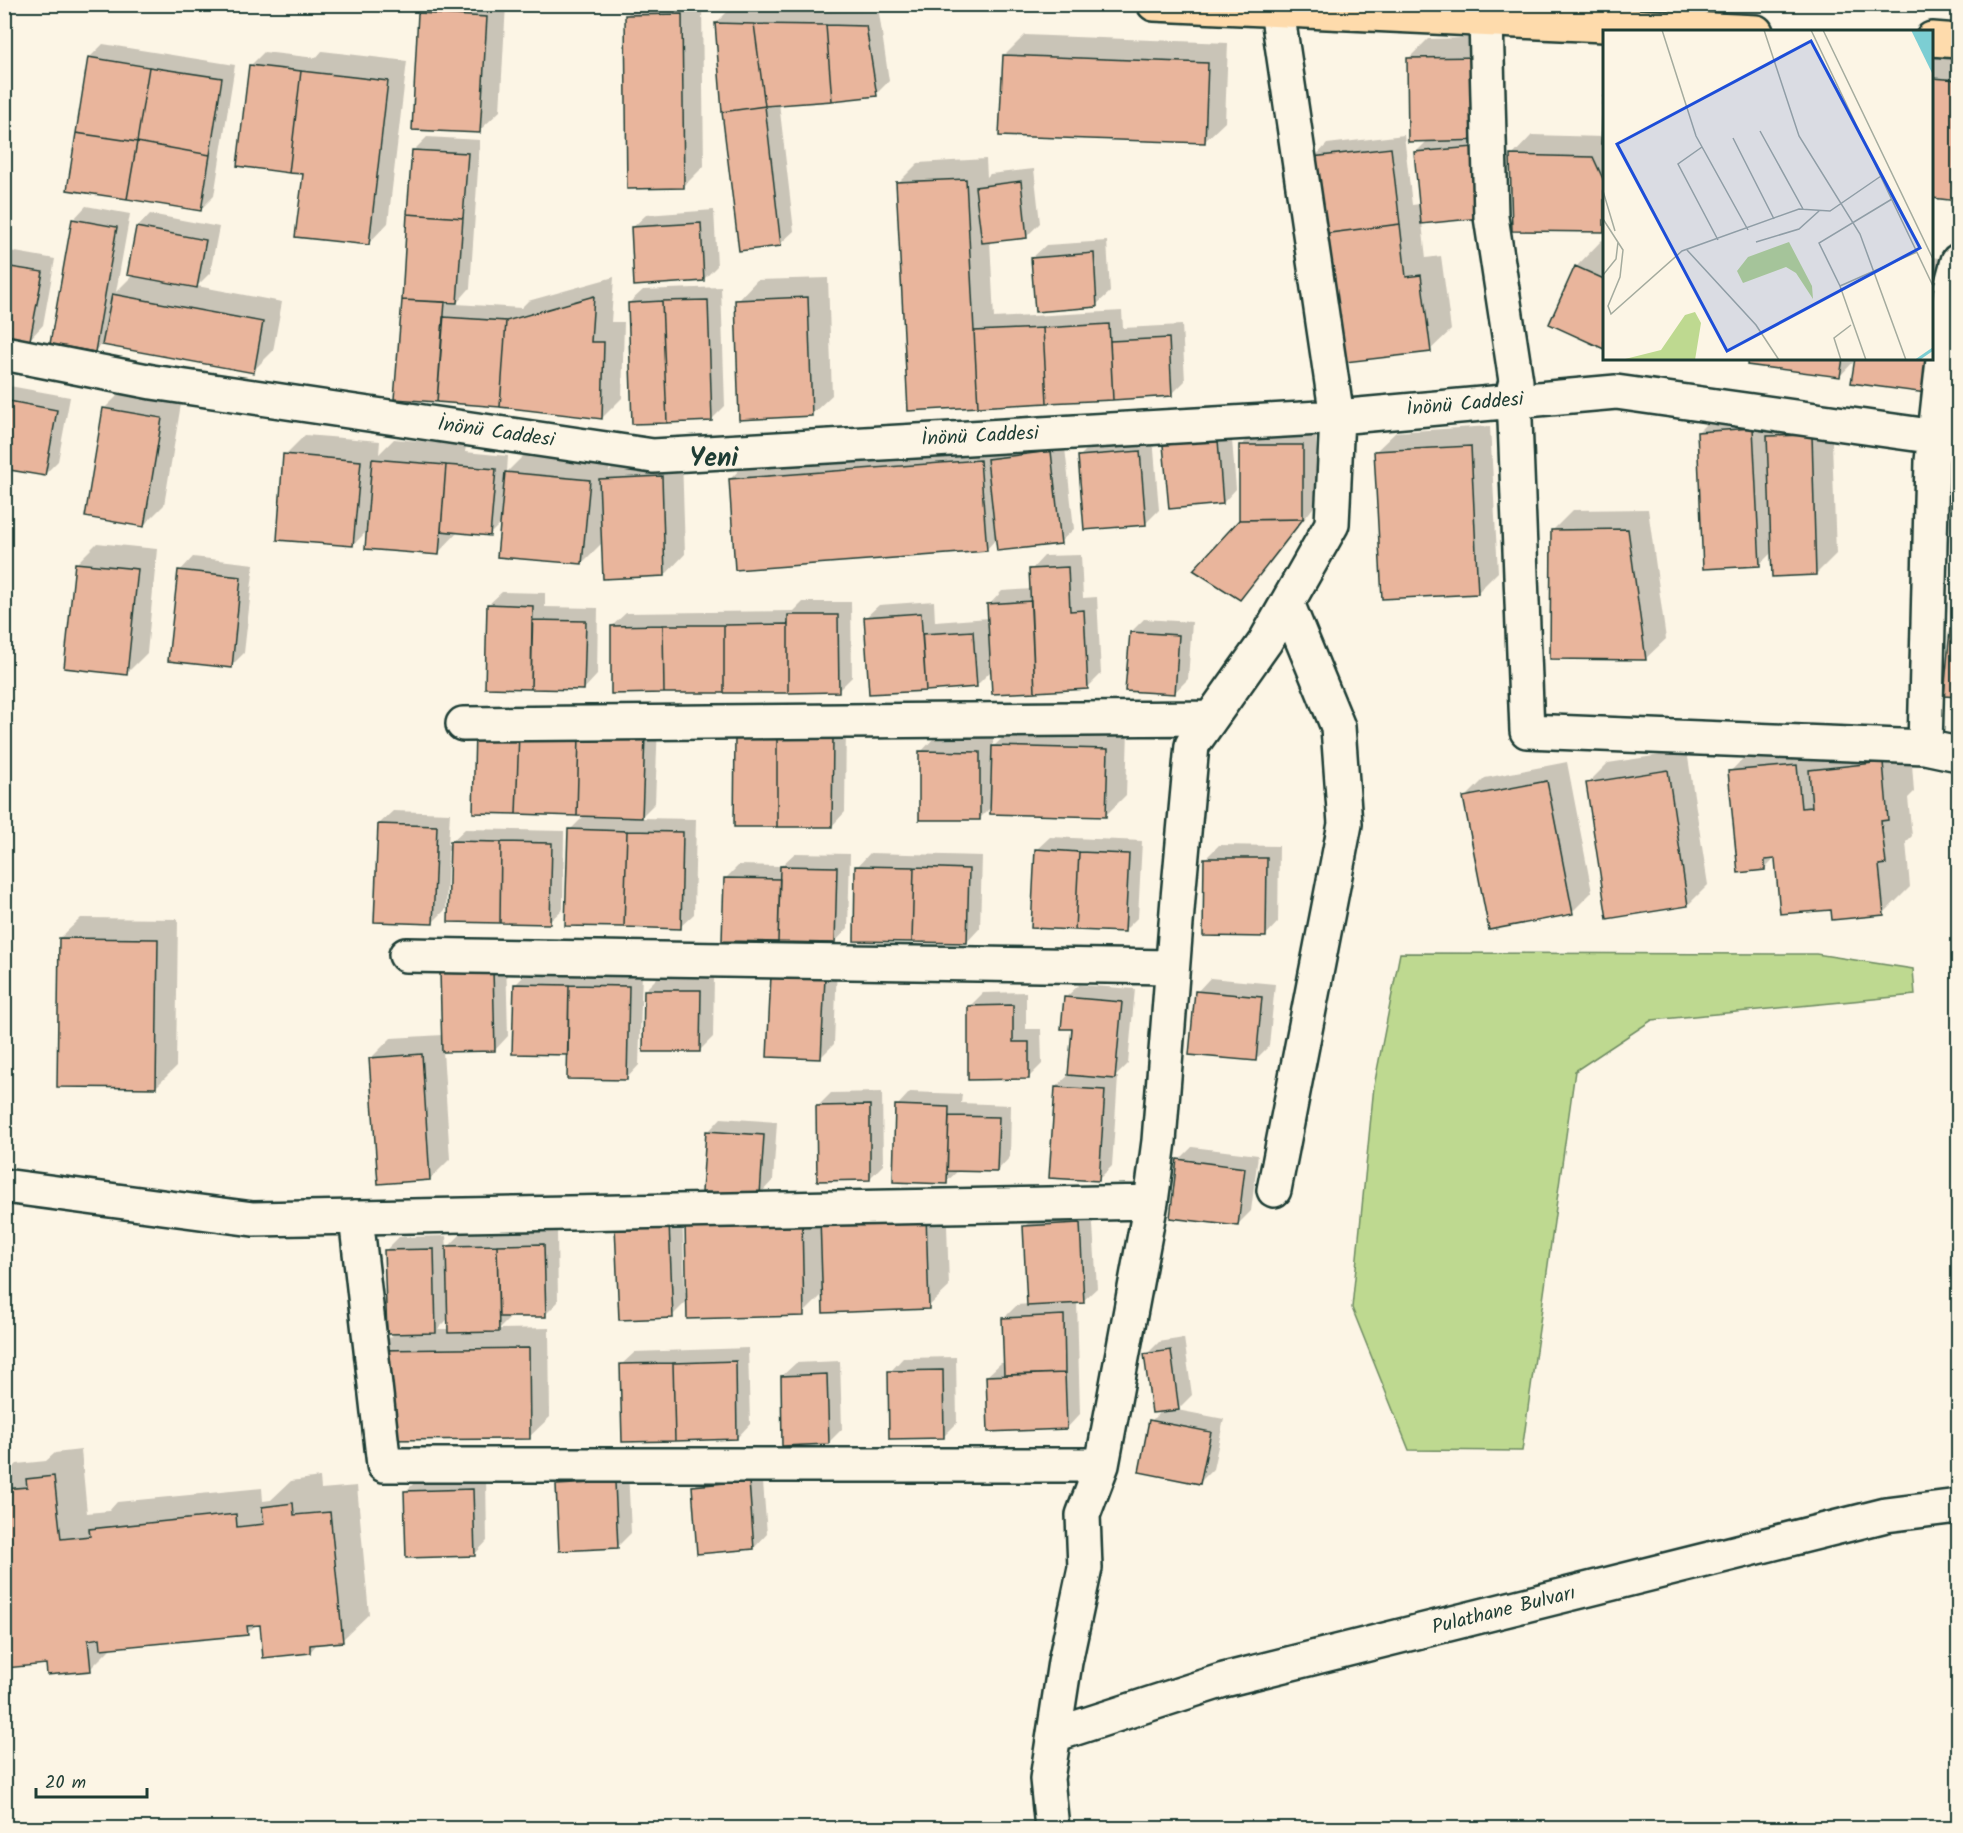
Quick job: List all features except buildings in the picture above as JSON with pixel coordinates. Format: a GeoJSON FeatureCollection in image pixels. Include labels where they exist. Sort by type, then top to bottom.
{"type":"FeatureCollection","features":[{"type":"Feature","properties":{"kind":"highway"},"geometry":{"type":"LineString","coordinates":[[1154,4],[1714,30]]}},
{"type":"Feature","properties":{"kind":"highway"},"geometry":{"type":"LineString","coordinates":[[1933,39],[1959,41]]}},
{"type":"Feature","properties":{"kind":"street"},"geometry":{"type":"LineString","coordinates":[[1052,1828],[1047,1779],[1065,1662],[1085,1568],[1083,1515],[1102,1465],[1151,1202],[1159,1141],[1192,745],[1265,642],[1332,524],[1337,417],[1277,10]]}},
{"type":"Feature","properties":{"kind":"street"},"geometry":{"type":"LineString","coordinates":[[1486,19],[1491,217],[1516,381],[1511,401],[1515,420],[1527,731],[1925,747],[1959,754]]}},
{"type":"Feature","properties":{"kind":"street"},"geometry":{"type":"LineString","coordinates":[[1925,747],[1932,460],[1947,438],[1952,287],[1959,261]]}},
{"type":"Feature","properties":{"kind":"street","name":"İnönü Caddesi"},"geometry":{"type":"LineString","coordinates":[[4,353],[152,382],[653,456],[1337,417],[1616,392],[1947,438]]}},
{"type":"Feature","properties":{"kind":"street"},"geometry":{"type":"LineString","coordinates":[[1274,1190],[1345,824],[1338,727],[1287,603]]}},
{"type":"Feature","properties":{"kind":"street"},"geometry":{"type":"LineString","coordinates":[[463,724],[1211,718]]}},
{"type":"Feature","properties":{"kind":"street"},"geometry":{"type":"LineString","coordinates":[[406,955],[1172,968]]}},
{"type":"Feature","properties":{"kind":"street"},"geometry":{"type":"LineString","coordinates":[[4,1186],[253,1219],[1151,1202]]}},
{"type":"Feature","properties":{"kind":"street"},"geometry":{"type":"LineString","coordinates":[[356,1217],[384,1465],[1102,1465]]}},
{"type":"Feature","properties":{"kind":"street","name":"Pulathane Bulvarı"},"geometry":{"type":"LineString","coordinates":[[1054,1735],[1236,1677],[1886,1515],[1959,1506]]}},
{"type":"Feature","properties":{"kind":"green space"},"geometry":{"type":"Polygon","coordinates":[[[1400,953],[1816,954],[1913,969],[1915,995],[1652,1020],[1575,1071],[1522,1451],[1409,1450],[1352,1308],[1374,1086],[1400,953]]]}},
{"type":"Feature","properties":{"kind":"district","name":"Yeni"},"geometry":{"type":"Point","coordinates":[714,459]}}]}
